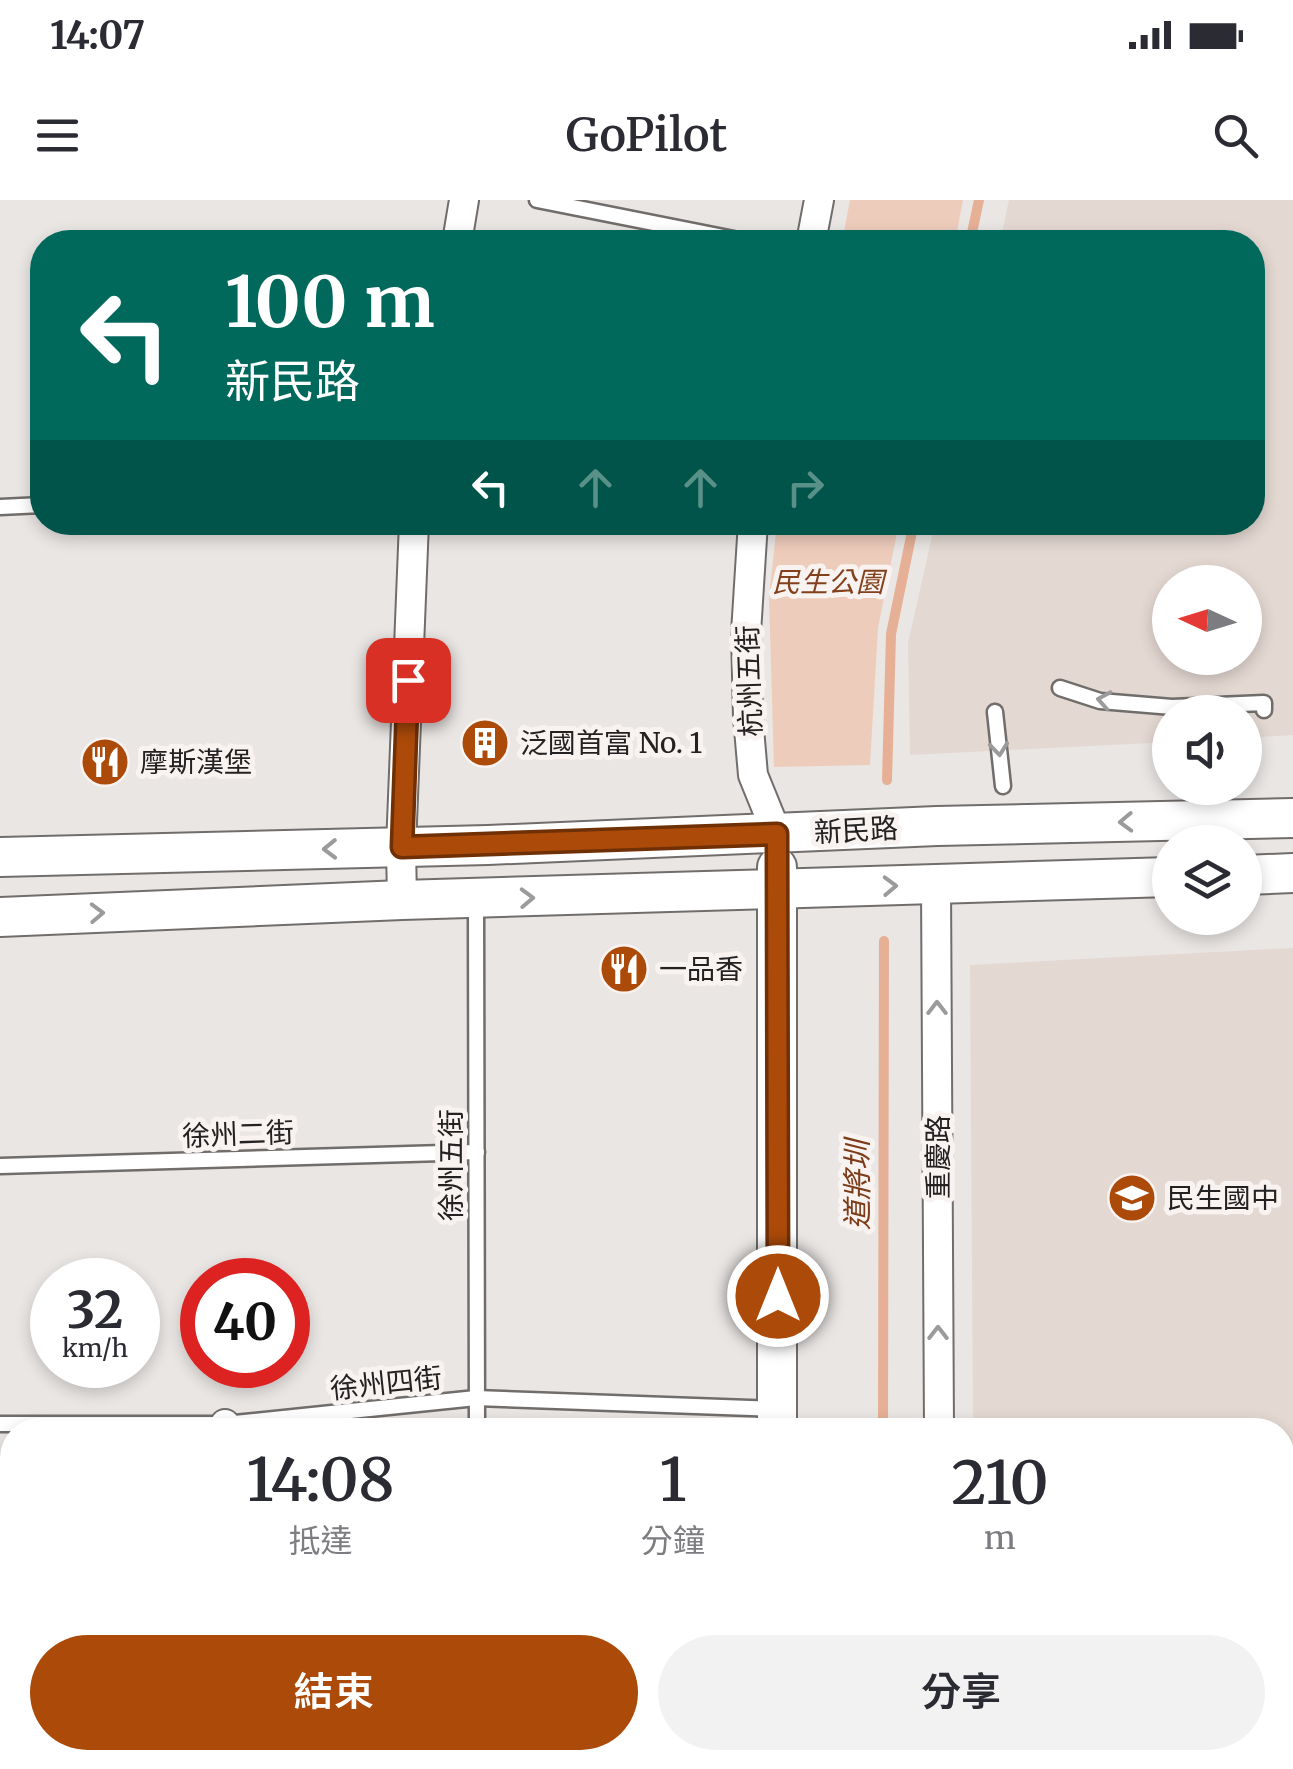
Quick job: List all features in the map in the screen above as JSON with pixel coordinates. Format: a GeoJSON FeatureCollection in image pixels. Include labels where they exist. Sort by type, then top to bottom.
{"type":"FeatureCollection","features":[{"type":"Feature","properties":{"kind":"street"},"geometry":{"type":"LineString","coordinates":[[459,230],[464,200]]}},
{"type":"Feature","properties":{"kind":"street"},"geometry":{"type":"LineString","coordinates":[[813,230],[818,200]]}},
{"type":"Feature","properties":{"kind":"street"},"geometry":{"type":"LineString","coordinates":[[402,900],[414,535]]}},
{"type":"Feature","properties":{"kind":"street","name":"杭州五街"},"geometry":{"type":"LineString","coordinates":[[752,535],[746,634],[748,717],[753,774],[777,834]]}},
{"type":"Feature","properties":{"kind":"street","name":"新民路"},"geometry":{"type":"LineString","coordinates":[[0,857],[1293,818]]}},
{"type":"Feature","properties":{"kind":"street"},"geometry":{"type":"LineString","coordinates":[[777,834],[777,1418]]}},
{"type":"Feature","properties":{"kind":"street"},"geometry":{"type":"LineString","coordinates":[[1262,874],[1293,873]]}},
{"type":"Feature","properties":{"kind":"street","name":"新民路"},"geometry":{"type":"LineString","coordinates":[[0,917],[402,900],[1152,878]]}},
{"type":"Feature","properties":{"kind":"street","name":"重慶路"},"geometry":{"type":"LineString","coordinates":[[936,885],[939,1418]]}},
{"type":"Feature","properties":{"kind":"lane"},"geometry":{"type":"LineString","coordinates":[[538,200],[689,230]]}},
{"type":"Feature","properties":{"kind":"lane"},"geometry":{"type":"LineString","coordinates":[[0,507],[30,506]]}},
{"type":"Feature","properties":{"kind":"lane"},"geometry":{"type":"LineString","coordinates":[[1060,688],[1100,701],[1172,707],[1264,703],[1264,710]]}},
{"type":"Feature","properties":{"kind":"lane"},"geometry":{"type":"LineString","coordinates":[[996,712],[1003,786]]}},
{"type":"Feature","properties":{"kind":"lane","name":"徐州五街"},"geometry":{"type":"LineString","coordinates":[[476,900],[477,1418]]}},
{"type":"Feature","properties":{"kind":"lane","name":"徐州二街"},"geometry":{"type":"LineString","coordinates":[[0,1166],[476,1152]]}},
{"type":"Feature","properties":{"kind":"lane","name":"徐州四街"},"geometry":{"type":"LineString","coordinates":[[303,1418],[476,1398],[750,1418]]}},
{"type":"Feature","properties":{"kind":"shaded area"},"geometry":{"type":"Polygon","coordinates":[[[1009,200],[1293,200],[1293,735],[1262,737],[1262,695],[1152,695],[1152,743],[910,755],[908,643],[932,535],[1265,535],[1265,230],[1003,230],[1009,200]]]}},
{"type":"Feature","properties":{"kind":"shaded area","name":"民生國中"},"geometry":{"type":"Polygon","coordinates":[[[1293,948],[1293,1418],[973,1418],[970,965],[1293,948]]]}},
{"type":"Feature","properties":{"kind":"green space"},"geometry":{"type":"Polygon","coordinates":[[[850,200],[963,200],[957,230],[844,230],[850,200]]]}},
{"type":"Feature","properties":{"kind":"green space","name":"民生公園"},"geometry":{"type":"Polygon","coordinates":[[[776,535],[897,535],[878,628],[870,765],[774,767],[769,597],[776,535]]]}},
{"type":"Feature","properties":{"kind":"waterway","name":"道將圳"},"geometry":{"type":"LineString","coordinates":[[973,230],[979,200]]}},
{"type":"Feature","properties":{"kind":"waterway","name":"道將圳"},"geometry":{"type":"LineString","coordinates":[[887,780],[891,634],[911,535]]}},
{"type":"Feature","properties":{"kind":"waterway","name":"道將圳"},"geometry":{"type":"LineString","coordinates":[[883,1418],[884,941]]}},
{"type":"Feature","properties":{"kind":"place","name":"泛國首富 No. 1"},"geometry":{"type":"Point","coordinates":[485,743]}},
{"type":"Feature","properties":{"kind":"place","name":"摩斯漢堡"},"geometry":{"type":"Point","coordinates":[105,762]}},
{"type":"Feature","properties":{"kind":"place","name":"一品香"},"geometry":{"type":"Point","coordinates":[624,969]}},
{"type":"Feature","properties":{"kind":"place","name":"民生國中"},"geometry":{"type":"Point","coordinates":[1132,1198]}},
{"type":"Feature","properties":{"kind":"route"},"geometry":{"type":"LineString","coordinates":[[408,680],[402,847],[777,834],[778,1296]]}}]}
